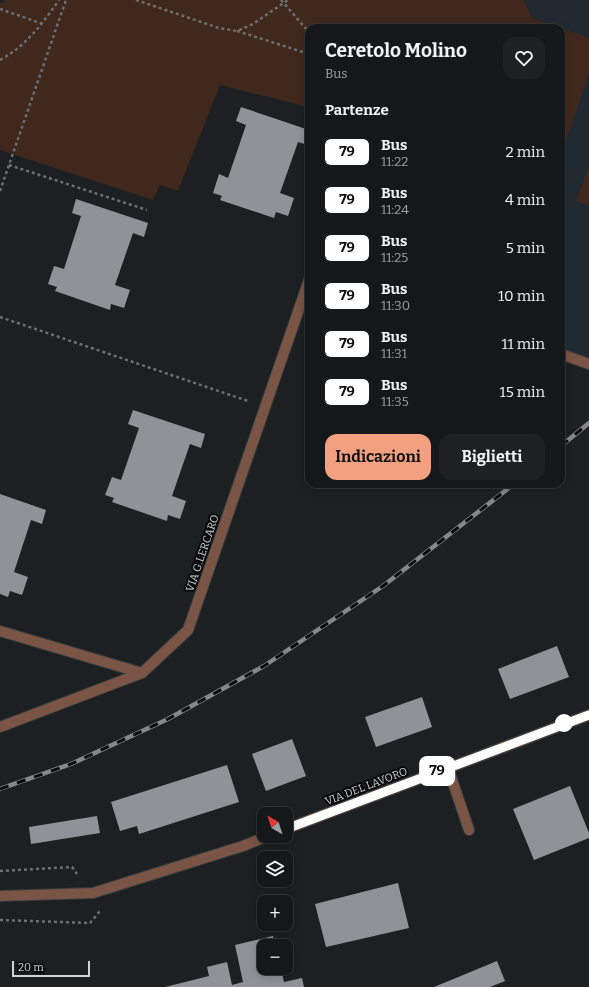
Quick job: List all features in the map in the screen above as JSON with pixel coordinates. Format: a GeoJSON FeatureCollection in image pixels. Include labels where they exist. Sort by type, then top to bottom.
{"type":"FeatureCollection","features":[{"type":"Feature","properties":{"kind":"street","name":"VIA G.LERCARO"},"geometry":{"type":"LineString","coordinates":[[0,727],[142,673],[188,630],[305,292]]}},
{"type":"Feature","properties":{"kind":"street"},"geometry":{"type":"LineString","coordinates":[[565,355],[589,364]]}},
{"type":"Feature","properties":{"kind":"street"},"geometry":{"type":"LineString","coordinates":[[0,631],[142,673]]}},
{"type":"Feature","properties":{"kind":"street","name":"VIA DEL LAVORO"},"geometry":{"type":"LineString","coordinates":[[293,826],[589,715]]}},
{"type":"Feature","properties":{"kind":"street"},"geometry":{"type":"LineString","coordinates":[[448,768],[469,830]]}},
{"type":"Feature","properties":{"kind":"street"},"geometry":{"type":"LineString","coordinates":[[0,896],[93,893],[257,840]]}},
{"type":"Feature","properties":{"kind":"path"},"geometry":{"type":"LineString","coordinates":[[0,60],[8,56],[25,42],[43,24],[59,0]]}},
{"type":"Feature","properties":{"kind":"path"},"geometry":{"type":"LineString","coordinates":[[0,191],[66,0]]}},
{"type":"Feature","properties":{"kind":"path"},"geometry":{"type":"LineString","coordinates":[[136,0],[219,28],[237,30],[305,53]]}},
{"type":"Feature","properties":{"kind":"path"},"geometry":{"type":"LineString","coordinates":[[281,0],[305,28]]}},
{"type":"Feature","properties":{"kind":"path"},"geometry":{"type":"LineString","coordinates":[[237,30],[253,24],[288,0]]}},
{"type":"Feature","properties":{"kind":"path"},"geometry":{"type":"LineString","coordinates":[[0,9],[43,24]]}},
{"type":"Feature","properties":{"kind":"path"},"geometry":{"type":"LineString","coordinates":[[9,165],[147,210]]}},
{"type":"Feature","properties":{"kind":"path"},"geometry":{"type":"LineString","coordinates":[[0,317],[266,407]]}},
{"type":"Feature","properties":{"kind":"path"},"geometry":{"type":"LineString","coordinates":[[0,871],[72,868],[93,893]]}},
{"type":"Feature","properties":{"kind":"path"},"geometry":{"type":"LineString","coordinates":[[0,920],[90,923],[125,883]]}},
{"type":"Feature","properties":{"kind":"shaded area"},"geometry":{"type":"Polygon","coordinates":[[[4,0],[524,0],[532,18],[549,24],[305,24],[305,106],[220,85],[178,191],[160,185],[153,200],[0,150],[0,3],[3,3],[4,0]]]}},
{"type":"Feature","properties":{"kind":"shaded area"},"geometry":{"type":"Polygon","coordinates":[[[524,0],[589,0],[589,364],[565,355],[565,24],[530,24],[532,18],[524,0]]]}},
{"type":"Feature","properties":{"kind":"shaded area"},"geometry":{"type":"Polygon","coordinates":[[[565,29],[589,38],[589,74],[565,143],[565,29]]]}},
{"type":"Feature","properties":{"kind":"shaded area"},"geometry":{"type":"Polygon","coordinates":[[[589,167],[589,206],[576,201],[589,167]]]}},
{"type":"Feature","properties":{"kind":"building"},"geometry":{"type":"Polygon","coordinates":[[[241,107],[305,129],[305,144],[298,142],[280,193],[294,198],[288,216],[276,212],[274,218],[220,200],[222,196],[213,193],[219,174],[228,178],[246,125],[236,121],[241,107]]]}},
{"type":"Feature","properties":{"kind":"building"},"geometry":{"type":"Polygon","coordinates":[[[76,199],[148,223],[144,237],[133,233],[115,285],[130,290],[124,308],[111,304],[110,310],[55,291],[57,287],[48,284],[54,266],[64,269],[81,216],[72,213],[76,199]]]}},
{"type":"Feature","properties":{"kind":"building"},"geometry":{"type":"Polygon","coordinates":[[[133,410],[205,434],[201,448],[190,444],[172,496],[186,501],[180,519],[168,515],[167,521],[112,502],[114,498],[105,495],[112,477],[121,480],[139,428],[128,424],[133,410]]]}},
{"type":"Feature","properties":{"kind":"building"},"geometry":{"type":"Polygon","coordinates":[[[0,494],[46,510],[42,524],[31,520],[14,572],[28,577],[22,595],[10,591],[8,597],[0,594],[0,494]]]}},
{"type":"Feature","properties":{"kind":"building"},"geometry":{"type":"Polygon","coordinates":[[[557,646],[569,677],[510,699],[498,669],[557,646]]]}},
{"type":"Feature","properties":{"kind":"building"},"geometry":{"type":"Polygon","coordinates":[[[422,697],[432,727],[376,747],[365,717],[422,697]]]}},
{"type":"Feature","properties":{"kind":"building"},"geometry":{"type":"Polygon","coordinates":[[[292,739],[306,776],[266,791],[252,754],[292,739]]]}},
{"type":"Feature","properties":{"kind":"building"},"geometry":{"type":"Polygon","coordinates":[[[227,765],[239,802],[139,834],[137,826],[120,831],[111,802],[227,765]]]}},
{"type":"Feature","properties":{"kind":"building"},"geometry":{"type":"Polygon","coordinates":[[[570,786],[589,833],[589,838],[534,860],[513,809],[570,786]]]}},
{"type":"Feature","properties":{"kind":"building"},"geometry":{"type":"Polygon","coordinates":[[[97,816],[100,833],[31,844],[29,827],[97,816]]]}},
{"type":"Feature","properties":{"kind":"building"},"geometry":{"type":"Polygon","coordinates":[[[398,883],[409,928],[326,947],[315,904],[398,883]]]}},
{"type":"Feature","properties":{"kind":"building"},"geometry":{"type":"Polygon","coordinates":[[[273,936],[274,939],[260,939],[273,936]]]}},
{"type":"Feature","properties":{"kind":"building"},"geometry":{"type":"Polygon","coordinates":[[[257,940],[257,975],[282,975],[284,982],[302,978],[304,987],[165,987],[209,976],[207,967],[227,962],[232,985],[243,982],[235,945],[257,940]]]}},
{"type":"Feature","properties":{"kind":"building"},"geometry":{"type":"Polygon","coordinates":[[[497,961],[505,981],[490,987],[434,987],[497,961]]]}},
{"type":"Feature","properties":{"kind":"railway"},"geometry":{"type":"LineString","coordinates":[[565,443],[589,423]]}},
{"type":"Feature","properties":{"kind":"railway"},"geometry":{"type":"LineString","coordinates":[[0,789],[71,764],[168,719],[264,666],[383,586],[509,488]]}},
{"type":"Feature","properties":{"kind":"bus line","name":"79"},"geometry":{"type":"LineString","coordinates":[[293,826],[589,715]]}}]}
